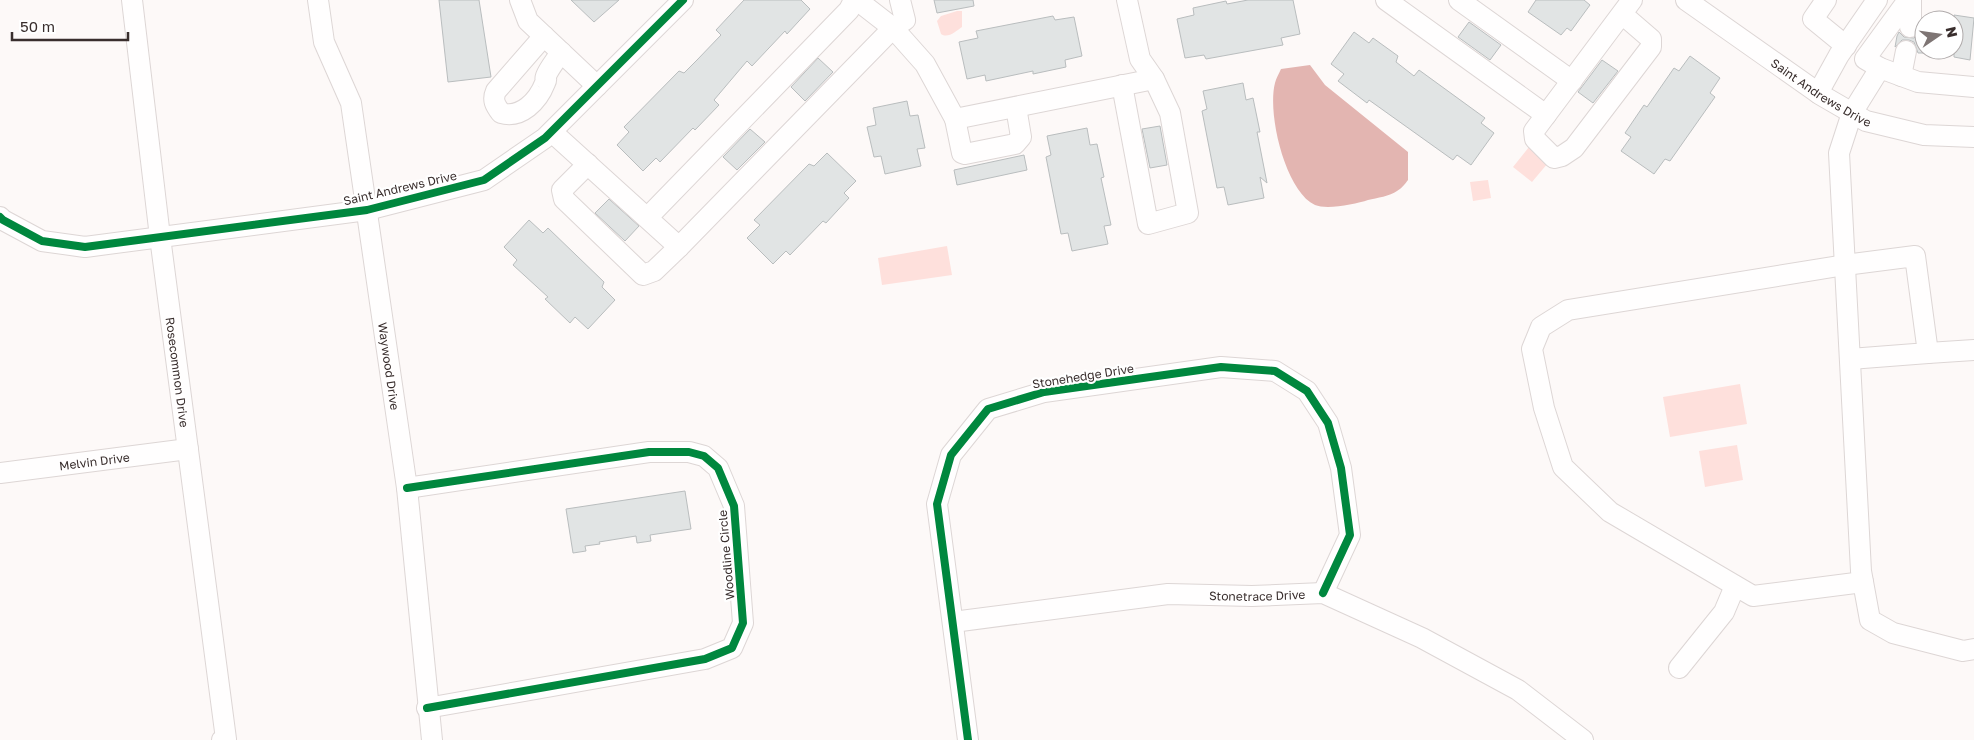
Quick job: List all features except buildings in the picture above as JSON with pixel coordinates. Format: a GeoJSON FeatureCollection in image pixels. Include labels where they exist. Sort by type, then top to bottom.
{"type":"FeatureCollection","features":[{"type":"Feature","properties":{"kind":"street","name":"Rosecommon Drive"},"geometry":{"type":"LineString","coordinates":[[132,0],[160,237],[226,739],[222,740]]}},
{"type":"Feature","properties":{"kind":"street","name":"Waywood Drive"},"geometry":{"type":"LineString","coordinates":[[318,0],[324,42],[351,103],[407,488],[427,708],[432,740]]}},
{"type":"Feature","properties":{"kind":"street"},"geometry":{"type":"LineString","coordinates":[[520,0],[528,21],[597,86]]}},
{"type":"Feature","properties":{"kind":"street","name":"Saint Andrews Drive"},"geometry":{"type":"LineString","coordinates":[[0,216],[3,220],[42,241],[84,247],[367,210],[484,180],[552,132],[683,0]]}},
{"type":"Feature","properties":{"kind":"street"},"geometry":{"type":"LineString","coordinates":[[648,217],[849,10],[856,0],[894,28],[925,64],[955,119],[962,153],[1016,144],[1020,141],[1016,107]]}},
{"type":"Feature","properties":{"kind":"street"},"geometry":{"type":"LineString","coordinates":[[588,164],[562,190],[564,199],[644,274],[654,271],[894,28],[905,20],[900,0]]}},
{"type":"Feature","properties":{"kind":"street"},"geometry":{"type":"LineString","coordinates":[[1122,86],[1148,224],[1188,213],[1170,113],[1154,79],[1140,59],[1127,0]]}},
{"type":"Feature","properties":{"kind":"street"},"geometry":{"type":"LineString","coordinates":[[1386,0],[1546,115]]}},
{"type":"Feature","properties":{"kind":"street"},"geometry":{"type":"LineString","coordinates":[[1459,0],[1572,81]]}},
{"type":"Feature","properties":{"kind":"street","name":"Saint Andrews Drive"},"geometry":{"type":"LineString","coordinates":[[1686,0],[1818,93],[1866,121],[1924,136],[1974,136]]}},
{"type":"Feature","properties":{"kind":"street"},"geometry":{"type":"LineString","coordinates":[[1826,0],[1813,19],[1846,46]]}},
{"type":"Feature","properties":{"kind":"street"},"geometry":{"type":"LineString","coordinates":[[1818,93],[1846,46],[1877,0]]}},
{"type":"Feature","properties":{"kind":"street"},"geometry":{"type":"LineString","coordinates":[[1909,0],[1910,27]]}},
{"type":"Feature","properties":{"kind":"street"},"geometry":{"type":"LineString","coordinates":[[1909,0],[1872,64],[1852,113],[1839,153],[1863,582],[1870,620],[1893,633],[1963,651],[1974,650]]}},
{"type":"Feature","properties":{"kind":"street"},"geometry":{"type":"LineString","coordinates":[[1626,7],[1651,39],[1651,47],[1574,148],[1557,159],[1554,158],[1535,139],[1534,131],[1626,7]]}},
{"type":"Feature","properties":{"kind":"street"},"geometry":{"type":"LineString","coordinates":[[544,36],[496,91],[493,97],[500,113],[507,115],[518,114],[533,103],[546,83],[546,75],[561,52]]}},
{"type":"Feature","properties":{"kind":"street"},"geometry":{"type":"LineString","coordinates":[[1901,76],[1906,51]]}},
{"type":"Feature","properties":{"kind":"street"},"geometry":{"type":"LineString","coordinates":[[1872,64],[1918,82],[1974,87]]}},
{"type":"Feature","properties":{"kind":"street"},"geometry":{"type":"LineString","coordinates":[[955,119],[1154,79]]}},
{"type":"Feature","properties":{"kind":"street"},"geometry":{"type":"LineString","coordinates":[[552,132],[679,246]]}},
{"type":"Feature","properties":{"kind":"street"},"geometry":{"type":"LineString","coordinates":[[1863,582],[1753,596],[1610,512],[1563,467],[1544,408],[1532,349],[1541,327],[1568,310],[1845,264],[1915,256],[1928,353]]}},
{"type":"Feature","properties":{"kind":"street"},"geometry":{"type":"LineString","coordinates":[[1850,359],[1974,350]]}},
{"type":"Feature","properties":{"kind":"street","name":"Stonehedge Drive"},"geometry":{"type":"LineString","coordinates":[[968,740],[937,504],[951,455],[988,409],[1044,392],[1221,367],[1275,371],[1307,391],[1328,423],[1341,468],[1350,535],[1323,593]]}},
{"type":"Feature","properties":{"kind":"street","name":"Melvin Drive"},"geometry":{"type":"LineString","coordinates":[[0,473],[188,449]]}},
{"type":"Feature","properties":{"kind":"street","name":"Woodline Circle"},"geometry":{"type":"LineString","coordinates":[[407,488],[649,452],[689,452],[704,456],[718,468],[734,506],[743,623],[732,648],[705,659],[427,708]]}},
{"type":"Feature","properties":{"kind":"street"},"geometry":{"type":"LineString","coordinates":[[1679,668],[1724,612],[1735,586]]}},
{"type":"Feature","properties":{"kind":"street","name":"Stonetrace Drive"},"geometry":{"type":"LineString","coordinates":[[953,622],[1168,594],[1252,596],[1323,593],[1422,638],[1518,690],[1583,740]]}},
{"type":"Feature","properties":{"kind":"shaded area"},"geometry":{"type":"Polygon","coordinates":[[[962,11],[962,27],[946,36],[941,34],[937,21],[941,16],[962,11]]]}},
{"type":"Feature","properties":{"kind":"shaded area"},"geometry":{"type":"Polygon","coordinates":[[[1310,65],[1325,85],[1408,152],[1408,180],[1394,193],[1356,203],[1327,207],[1315,205],[1304,197],[1295,184],[1287,168],[1276,131],[1273,96],[1275,81],[1281,69],[1310,65]]]}},
{"type":"Feature","properties":{"kind":"shaded area"},"geometry":{"type":"Polygon","coordinates":[[[1529,147],[1548,163],[1532,182],[1513,167],[1529,147]]]}},
{"type":"Feature","properties":{"kind":"shaded area"},"geometry":{"type":"Polygon","coordinates":[[[1488,180],[1491,198],[1473,201],[1470,182],[1488,180]]]}},
{"type":"Feature","properties":{"kind":"shaded area"},"geometry":{"type":"Polygon","coordinates":[[[947,246],[952,275],[882,285],[878,258],[947,246]]]}},
{"type":"Feature","properties":{"kind":"shaded area"},"geometry":{"type":"Polygon","coordinates":[[[1740,384],[1747,424],[1670,437],[1663,397],[1740,384]]]}},
{"type":"Feature","properties":{"kind":"shaded area"},"geometry":{"type":"Polygon","coordinates":[[[1737,445],[1743,480],[1705,487],[1699,451],[1737,445]]]}},
{"type":"Feature","properties":{"kind":"cycle path"},"geometry":{"type":"LineString","coordinates":[[0,217],[42,241],[85,247],[367,210],[484,180],[545,138],[683,0]]}},
{"type":"Feature","properties":{"kind":"cycle path"},"geometry":{"type":"LineString","coordinates":[[968,740],[937,504],[951,455],[988,409],[1044,392],[1221,367],[1275,371],[1307,391],[1328,423],[1341,468],[1350,535],[1323,593]]}},
{"type":"Feature","properties":{"kind":"cycle path"},"geometry":{"type":"LineString","coordinates":[[407,488],[649,452],[689,452],[704,456],[718,468],[734,506],[743,623],[732,648],[705,659],[427,708]]}}]}
